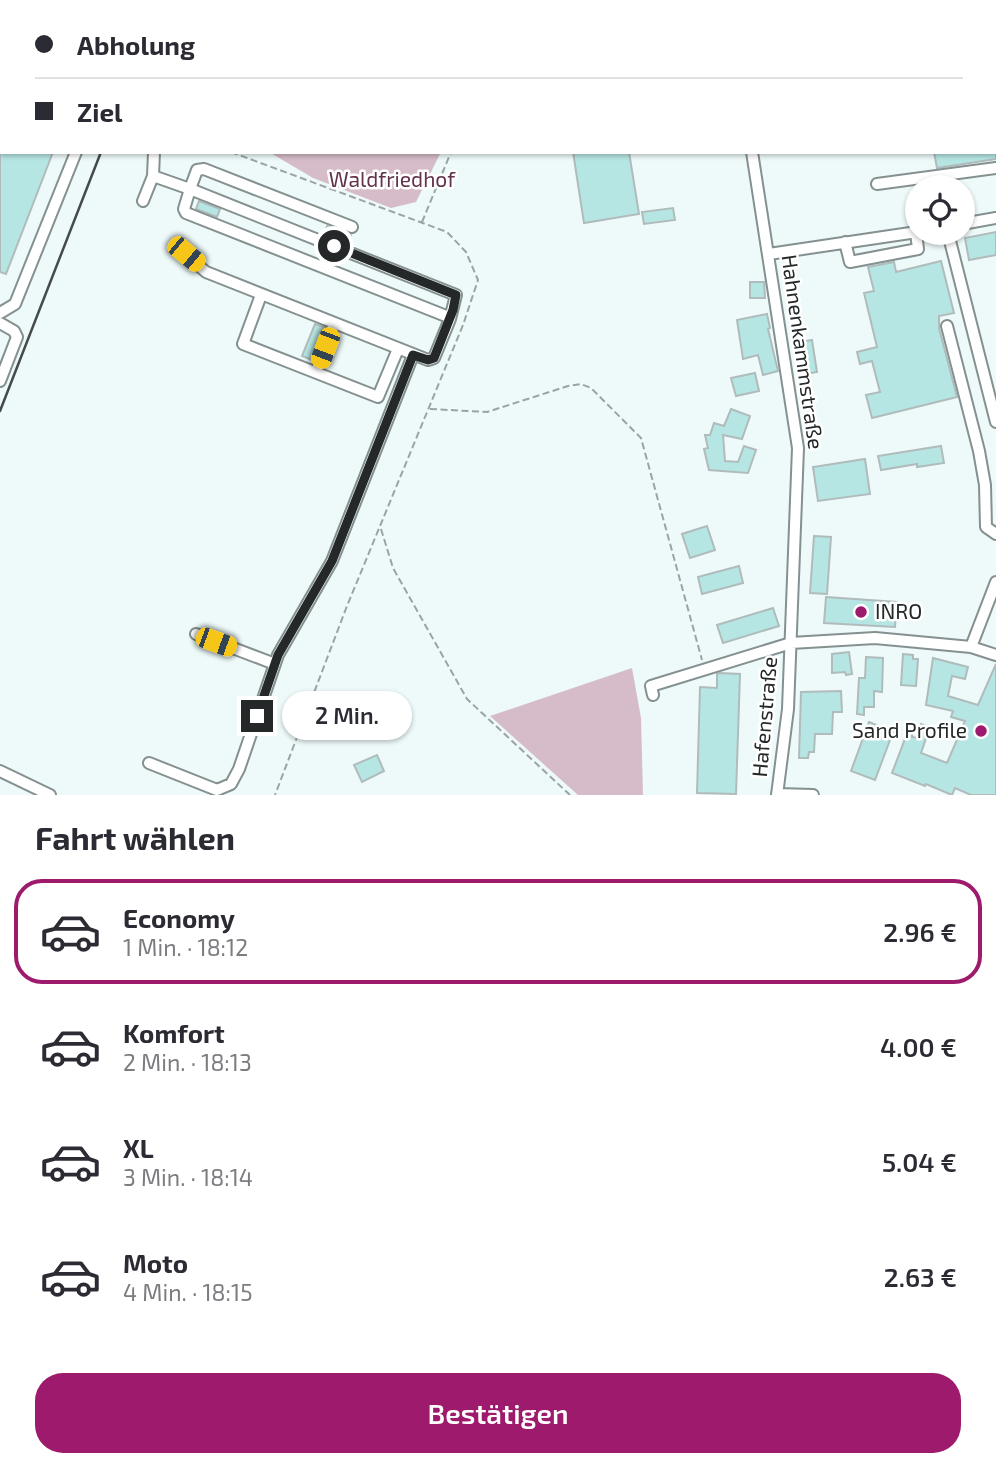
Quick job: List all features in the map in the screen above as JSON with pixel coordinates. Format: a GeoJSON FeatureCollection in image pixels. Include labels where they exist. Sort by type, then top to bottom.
{"type":"FeatureCollection","features":[{"type":"Feature","properties":{"kind":"street"},"geometry":{"type":"LineString","coordinates":[[0,313],[15,304],[75,154]]}},
{"type":"Feature","properties":{"kind":"street"},"geometry":{"type":"LineString","coordinates":[[143,201],[153,176],[154,154]]}},
{"type":"Feature","properties":{"kind":"street","name":"Hahnenkammstraße"},"geometry":{"type":"LineString","coordinates":[[752,154],[798,448],[791,643]]}},
{"type":"Feature","properties":{"kind":"street"},"geometry":{"type":"LineString","coordinates":[[352,227],[204,169],[197,170],[184,209],[186,213],[450,320]]}},
{"type":"Feature","properties":{"kind":"street"},"geometry":{"type":"LineString","coordinates":[[877,184],[996,169]]}},
{"type":"Feature","properties":{"kind":"street"},"geometry":{"type":"LineString","coordinates":[[153,176],[456,295],[450,320],[434,358],[428,360],[206,272],[186,254]]}},
{"type":"Feature","properties":{"kind":"street"},"geometry":{"type":"LineString","coordinates":[[975,222],[996,218]]}},
{"type":"Feature","properties":{"kind":"street"},"geometry":{"type":"LineString","coordinates":[[769,254],[905,234]]}},
{"type":"Feature","properties":{"kind":"street"},"geometry":{"type":"LineString","coordinates":[[845,242],[850,262],[918,248],[918,245]]}},
{"type":"Feature","properties":{"kind":"street"},"geometry":{"type":"LineString","coordinates":[[951,245],[996,422]]}},
{"type":"Feature","properties":{"kind":"street"},"geometry":{"type":"LineString","coordinates":[[261,295],[243,344],[378,397],[398,349]]}},
{"type":"Feature","properties":{"kind":"street"},"geometry":{"type":"LineString","coordinates":[[0,323],[14,331],[17,337],[0,382]]}},
{"type":"Feature","properties":{"kind":"street"},"geometry":{"type":"LineString","coordinates":[[316,372],[334,324]]}},
{"type":"Feature","properties":{"kind":"street"},"geometry":{"type":"LineString","coordinates":[[947,326],[979,451],[985,485],[986,527],[996,534]]}},
{"type":"Feature","properties":{"kind":"street"},"geometry":{"type":"LineString","coordinates":[[149,763],[218,790],[231,784],[239,769],[275,664],[332,561],[413,355]]}},
{"type":"Feature","properties":{"kind":"street"},"geometry":{"type":"LineString","coordinates":[[971,647],[996,582]]}},
{"type":"Feature","properties":{"kind":"street"},"geometry":{"type":"LineString","coordinates":[[196,634],[275,664]]}},
{"type":"Feature","properties":{"kind":"street"},"geometry":{"type":"LineString","coordinates":[[653,695],[651,686],[791,643],[875,638],[971,647],[996,655]]}},
{"type":"Feature","properties":{"kind":"street","name":"Hafenstraße"},"geometry":{"type":"LineString","coordinates":[[777,795],[788,709],[791,643]]}},
{"type":"Feature","properties":{"kind":"street"},"geometry":{"type":"LineString","coordinates":[[0,771],[50,795]]}},
{"type":"Feature","properties":{"kind":"street"},"geometry":{"type":"LineString","coordinates":[[777,795],[813,795]]}},
{"type":"Feature","properties":{"kind":"path"},"geometry":{"type":"LineString","coordinates":[[236,154],[447,232],[466,252],[478,280],[429,409],[347,606],[275,795]]}},
{"type":"Feature","properties":{"kind":"path"},"geometry":{"type":"LineString","coordinates":[[421,223],[450,154]]}},
{"type":"Feature","properties":{"kind":"path"},"geometry":{"type":"LineString","coordinates":[[429,409],[486,412],[581,384],[590,388],[629,424],[641,438],[646,452],[705,669]]}},
{"type":"Feature","properties":{"kind":"path"},"geometry":{"type":"LineString","coordinates":[[381,528],[393,568],[467,699],[570,795]]}},
{"type":"Feature","properties":{"kind":"green space","name":"Waldfriedhof"},"geometry":{"type":"Polygon","coordinates":[[[272,154],[440,154],[416,202],[391,208],[313,178],[272,154]]]}},
{"type":"Feature","properties":{"kind":"green space"},"geometry":{"type":"Polygon","coordinates":[[[632,668],[641,718],[643,795],[578,795],[490,716],[632,668]]]}},
{"type":"Feature","properties":{"kind":"building"},"geometry":{"type":"Polygon","coordinates":[[[0,154],[52,154],[6,274],[0,272],[0,154]]]}},
{"type":"Feature","properties":{"kind":"building"},"geometry":{"type":"Polygon","coordinates":[[[573,154],[629,154],[639,214],[584,223],[573,154]]]}},
{"type":"Feature","properties":{"kind":"building"},"geometry":{"type":"Polygon","coordinates":[[[934,154],[996,154],[996,159],[937,168],[934,154]]]}},
{"type":"Feature","properties":{"kind":"building"},"geometry":{"type":"Polygon","coordinates":[[[199,201],[220,209],[217,217],[196,209],[199,201]]]}},
{"type":"Feature","properties":{"kind":"building"},"geometry":{"type":"Polygon","coordinates":[[[673,208],[675,220],[644,224],[642,212],[673,208]]]}},
{"type":"Feature","properties":{"kind":"building"},"geometry":{"type":"Polygon","coordinates":[[[327,226],[351,235],[349,242],[325,232],[327,226]]]}},
{"type":"Feature","properties":{"kind":"building"},"geometry":{"type":"Polygon","coordinates":[[[996,232],[996,255],[969,260],[966,245],[975,245],[975,236],[996,232]]]}},
{"type":"Feature","properties":{"kind":"building"},"geometry":{"type":"Polygon","coordinates":[[[941,261],[954,313],[939,316],[939,328],[957,397],[872,418],[866,395],[880,392],[872,361],[860,364],[857,352],[877,347],[864,293],[874,291],[868,267],[894,262],[896,272],[941,261]]]}},
{"type":"Feature","properties":{"kind":"building"},"geometry":{"type":"Polygon","coordinates":[[[750,282],[764,282],[765,298],[750,298],[750,282]]]}},
{"type":"Feature","properties":{"kind":"building"},"geometry":{"type":"Polygon","coordinates":[[[767,314],[778,371],[763,375],[758,355],[743,359],[737,320],[767,314]]]}},
{"type":"Feature","properties":{"kind":"building"},"geometry":{"type":"Polygon","coordinates":[[[315,324],[324,327],[312,360],[302,356],[315,324]]]}},
{"type":"Feature","properties":{"kind":"building"},"geometry":{"type":"Polygon","coordinates":[[[812,340],[817,372],[805,374],[800,342],[812,340]]]}},
{"type":"Feature","properties":{"kind":"building"},"geometry":{"type":"Polygon","coordinates":[[[755,373],[759,391],[736,396],[731,378],[755,373]]]}},
{"type":"Feature","properties":{"kind":"building"},"geometry":{"type":"Polygon","coordinates":[[[731,409],[750,416],[742,439],[723,435],[725,461],[738,462],[744,446],[756,450],[748,473],[709,470],[704,449],[708,448],[705,435],[710,435],[714,423],[724,426],[731,409]]]}},
{"type":"Feature","properties":{"kind":"building"},"geometry":{"type":"Polygon","coordinates":[[[941,446],[944,463],[881,470],[878,456],[941,446]]]}},
{"type":"Feature","properties":{"kind":"building"},"geometry":{"type":"Polygon","coordinates":[[[865,459],[870,494],[818,501],[813,467],[865,459]]]}},
{"type":"Feature","properties":{"kind":"building"},"geometry":{"type":"Polygon","coordinates":[[[707,526],[715,550],[690,558],[682,534],[707,526]]]}},
{"type":"Feature","properties":{"kind":"building","name":"INRO"},"geometry":{"type":"Polygon","coordinates":[[[814,536],[831,537],[827,594],[810,593],[814,536]]]}},
{"type":"Feature","properties":{"kind":"building"},"geometry":{"type":"Polygon","coordinates":[[[739,566],[743,583],[702,594],[698,577],[739,566]]]}},
{"type":"Feature","properties":{"kind":"building","name":"INRO"},"geometry":{"type":"Polygon","coordinates":[[[826,597],[897,602],[895,627],[824,623],[826,597]]]}},
{"type":"Feature","properties":{"kind":"building"},"geometry":{"type":"Polygon","coordinates":[[[773,608],[779,626],[723,643],[717,625],[773,608]]]}},
{"type":"Feature","properties":{"kind":"building"},"geometry":{"type":"Polygon","coordinates":[[[849,652],[852,674],[832,673],[832,654],[849,652]]]}},
{"type":"Feature","properties":{"kind":"building"},"geometry":{"type":"Polygon","coordinates":[[[903,654],[913,655],[913,659],[918,659],[916,686],[901,685],[903,654]]]}},
{"type":"Feature","properties":{"kind":"building"},"geometry":{"type":"Polygon","coordinates":[[[866,657],[883,658],[882,692],[874,691],[874,707],[864,707],[864,715],[857,714],[859,678],[865,678],[866,657]]]}},
{"type":"Feature","properties":{"kind":"building"},"geometry":{"type":"Polygon","coordinates":[[[933,658],[968,667],[965,679],[952,676],[948,696],[978,705],[996,664],[996,795],[971,795],[955,788],[952,795],[892,773],[911,723],[912,737],[918,738],[921,724],[930,727],[921,753],[947,763],[965,721],[951,717],[953,711],[926,705],[933,658]]]}},
{"type":"Feature","properties":{"kind":"building"},"geometry":{"type":"Polygon","coordinates":[[[717,674],[740,674],[736,794],[697,793],[700,687],[717,688],[717,674]]]}},
{"type":"Feature","properties":{"kind":"building"},"geometry":{"type":"Polygon","coordinates":[[[841,691],[842,712],[833,712],[832,734],[815,734],[814,752],[809,752],[808,758],[799,758],[801,692],[841,691]]]}},
{"type":"Feature","properties":{"kind":"building"},"geometry":{"type":"Polygon","coordinates":[[[869,722],[893,732],[875,780],[851,771],[869,722]]]}},
{"type":"Feature","properties":{"kind":"building"},"geometry":{"type":"Polygon","coordinates":[[[377,755],[384,771],[362,782],[354,765],[377,755]]]}},
{"type":"Feature","properties":{"kind":"railway"},"geometry":{"type":"LineString","coordinates":[[0,411],[100,154]]}},
{"type":"Feature","properties":{"kind":"place","name":"INRO"},"geometry":{"type":"Point","coordinates":[861,612]}},
{"type":"Feature","properties":{"kind":"place","name":"Sand Profile"},"geometry":{"type":"Point","coordinates":[981,731]}},
{"type":"Feature","properties":{"kind":"route"},"geometry":{"type":"LineString","coordinates":[[257,716],[278,655],[332,561],[413,355],[428,360],[434,358],[453,310],[456,295],[334,246]]}}]}
